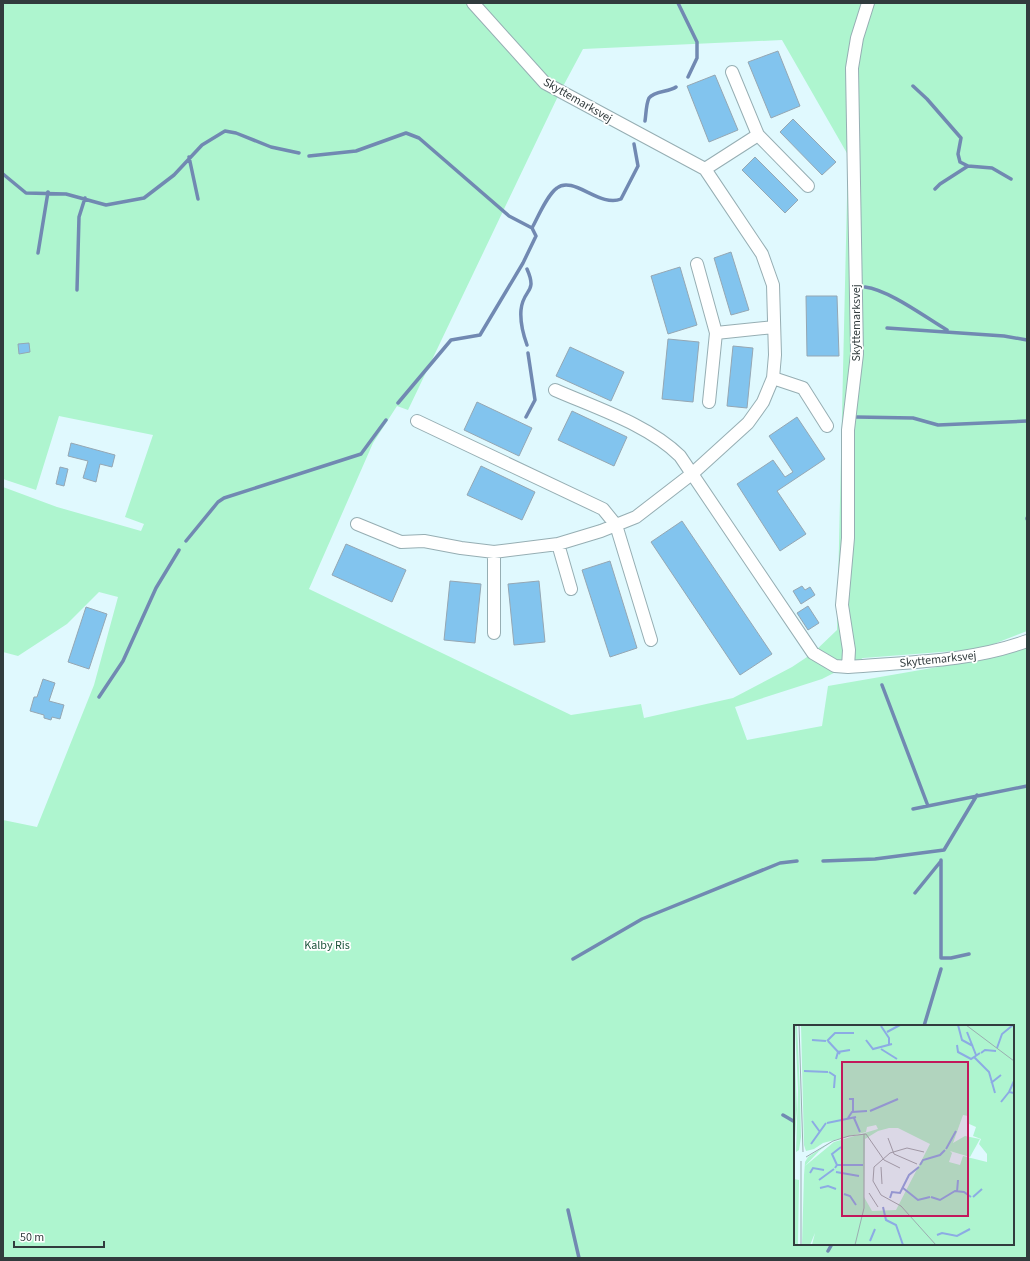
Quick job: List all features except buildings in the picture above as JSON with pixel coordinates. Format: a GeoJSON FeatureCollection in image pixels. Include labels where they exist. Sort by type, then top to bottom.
{"type":"FeatureCollection","features":[{"type":"Feature","properties":{"kind":"street","name":"Skyttemarksvej"},"geometry":{"type":"LineString","coordinates":[[473,3],[545,83],[705,169]]}},
{"type":"Feature","properties":{"kind":"street","name":"Skyttemarksvej"},"geometry":{"type":"LineString","coordinates":[[848,667],[849,650],[842,605],[848,538],[848,430],[857,354],[852,68],[857,38],[868,3]]}},
{"type":"Feature","properties":{"kind":"street"},"geometry":{"type":"LineString","coordinates":[[732,72],[758,135],[808,186]]}},
{"type":"Feature","properties":{"kind":"street"},"geometry":{"type":"LineString","coordinates":[[358,524],[401,542],[424,541],[494,552],[558,544],[636,517],[693,474],[748,423],[763,402],[773,378],[775,355],[773,284],[762,254],[705,169],[758,135]]}},
{"type":"Feature","properties":{"kind":"street"},"geometry":{"type":"LineString","coordinates":[[697,264],[716,333],[709,402]]}},
{"type":"Feature","properties":{"kind":"street"},"geometry":{"type":"LineString","coordinates":[[716,333],[774,327]]}},
{"type":"Feature","properties":{"kind":"street"},"geometry":{"type":"LineString","coordinates":[[773,378],[802,388],[827,426]]}},
{"type":"Feature","properties":{"kind":"street"},"geometry":{"type":"LineString","coordinates":[[555,390],[652,434],[668,444],[680,456],[693,474]]}},
{"type":"Feature","properties":{"kind":"street"},"geometry":{"type":"LineString","coordinates":[[417,421],[603,509],[616,525],[651,640]]}},
{"type":"Feature","properties":{"kind":"street","name":"Skyttemarksvej"},"geometry":{"type":"LineString","coordinates":[[693,474],[813,653],[835,666],[848,667],[971,657],[1010,648],[1027,641]]}},
{"type":"Feature","properties":{"kind":"street"},"geometry":{"type":"LineString","coordinates":[[558,544],[572,589]]}},
{"type":"Feature","properties":{"kind":"street"},"geometry":{"type":"LineString","coordinates":[[494,552],[494,633]]}},
{"type":"Feature","properties":{"kind":"green space","name":"Kalby Ris"},"geometry":{"type":"Polygon","coordinates":[[[3,3],[1027,3],[1027,631],[981,649],[863,658],[822,679],[735,707],[747,740],[822,726],[828,686],[984,659],[1027,646],[1027,1258],[3,1258],[3,820],[37,827],[94,685],[118,597],[99,592],[67,624],[18,656],[3,652],[3,487],[57,507],[141,531],[144,524],[125,517],[153,435],[59,416],[36,490],[3,479],[3,3]],[[782,40],[583,49],[560,92],[408,410],[397,406],[373,443],[309,589],[571,715],[641,704],[644,718],[733,698],[792,667],[813,653],[837,630],[848,155],[782,40]]]}},
{"type":"Feature","properties":{"kind":"waterway"},"geometry":{"type":"LineString","coordinates":[[678,3],[697,42],[697,58],[688,77]]}},
{"type":"Feature","properties":{"kind":"waterway"},"geometry":{"type":"LineString","coordinates":[[913,86],[927,99],[961,138],[958,154],[960,162],[968,166],[992,168],[1011,179]]}},
{"type":"Feature","properties":{"kind":"waterway"},"geometry":{"type":"LineString","coordinates":[[645,121],[649,98],[654,94],[676,87]]}},
{"type":"Feature","properties":{"kind":"waterway"},"geometry":{"type":"LineString","coordinates":[[3,174],[26,193],[66,194],[106,205],[144,198],[174,175],[202,145],[225,131],[236,133],[271,147],[299,153]]}},
{"type":"Feature","properties":{"kind":"waterway"},"geometry":{"type":"LineString","coordinates":[[309,156],[356,151],[406,133],[419,138],[509,216],[532,228],[536,236],[523,263],[480,335],[451,340],[398,403]]}},
{"type":"Feature","properties":{"kind":"waterway"},"geometry":{"type":"LineString","coordinates":[[532,228],[543,206],[553,191],[563,185],[579,188],[604,199],[613,201],[621,199],[638,166],[634,144]]}},
{"type":"Feature","properties":{"kind":"waterway"},"geometry":{"type":"LineString","coordinates":[[189,157],[198,199]]}},
{"type":"Feature","properties":{"kind":"waterway"},"geometry":{"type":"LineString","coordinates":[[935,189],[940,184],[968,166]]}},
{"type":"Feature","properties":{"kind":"waterway"},"geometry":{"type":"LineString","coordinates":[[38,253],[48,192]]}},
{"type":"Feature","properties":{"kind":"waterway"},"geometry":{"type":"LineString","coordinates":[[77,290],[79,217],[85,198]]}},
{"type":"Feature","properties":{"kind":"waterway"},"geometry":{"type":"LineString","coordinates":[[527,269],[531,283],[529,291],[522,303],[521,314],[522,328],[527,345]]}},
{"type":"Feature","properties":{"kind":"waterway"},"geometry":{"type":"LineString","coordinates":[[865,287],[875,289],[896,298],[947,330]]}},
{"type":"Feature","properties":{"kind":"waterway"},"geometry":{"type":"LineString","coordinates":[[887,328],[1004,336],[1027,340]]}},
{"type":"Feature","properties":{"kind":"waterway"},"geometry":{"type":"LineString","coordinates":[[526,417],[535,400],[528,353]]}},
{"type":"Feature","properties":{"kind":"waterway"},"geometry":{"type":"LineString","coordinates":[[856,417],[913,418],[938,425],[1027,421]]}},
{"type":"Feature","properties":{"kind":"waterway"},"geometry":{"type":"LineString","coordinates":[[186,541],[218,502],[224,498],[361,454],[386,420]]}},
{"type":"Feature","properties":{"kind":"waterway"},"geometry":{"type":"LineString","coordinates":[[99,697],[123,661],[156,588],[179,550]]}},
{"type":"Feature","properties":{"kind":"waterway"},"geometry":{"type":"LineString","coordinates":[[882,685],[928,806]]}},
{"type":"Feature","properties":{"kind":"waterway"},"geometry":{"type":"LineString","coordinates":[[913,809],[1027,786]]}},
{"type":"Feature","properties":{"kind":"waterway"},"geometry":{"type":"LineString","coordinates":[[823,861],[875,859],[944,850],[977,795]]}},
{"type":"Feature","properties":{"kind":"waterway"},"geometry":{"type":"LineString","coordinates":[[941,860],[941,958],[951,958],[969,954]]}},
{"type":"Feature","properties":{"kind":"waterway"},"geometry":{"type":"LineString","coordinates":[[573,959],[642,919],[780,863],[797,861]]}},
{"type":"Feature","properties":{"kind":"waterway"},"geometry":{"type":"LineString","coordinates":[[915,893],[941,861]]}},
{"type":"Feature","properties":{"kind":"waterway"},"geometry":{"type":"LineString","coordinates":[[924,1025],[941,969]]}},
{"type":"Feature","properties":{"kind":"waterway"},"geometry":{"type":"LineString","coordinates":[[783,1115],[794,1121]]}},
{"type":"Feature","properties":{"kind":"waterway"},"geometry":{"type":"LineString","coordinates":[[568,1210],[579,1258]]}},
{"type":"Feature","properties":{"kind":"waterway"},"geometry":{"type":"LineString","coordinates":[[828,1251],[831,1245]]}}]}
